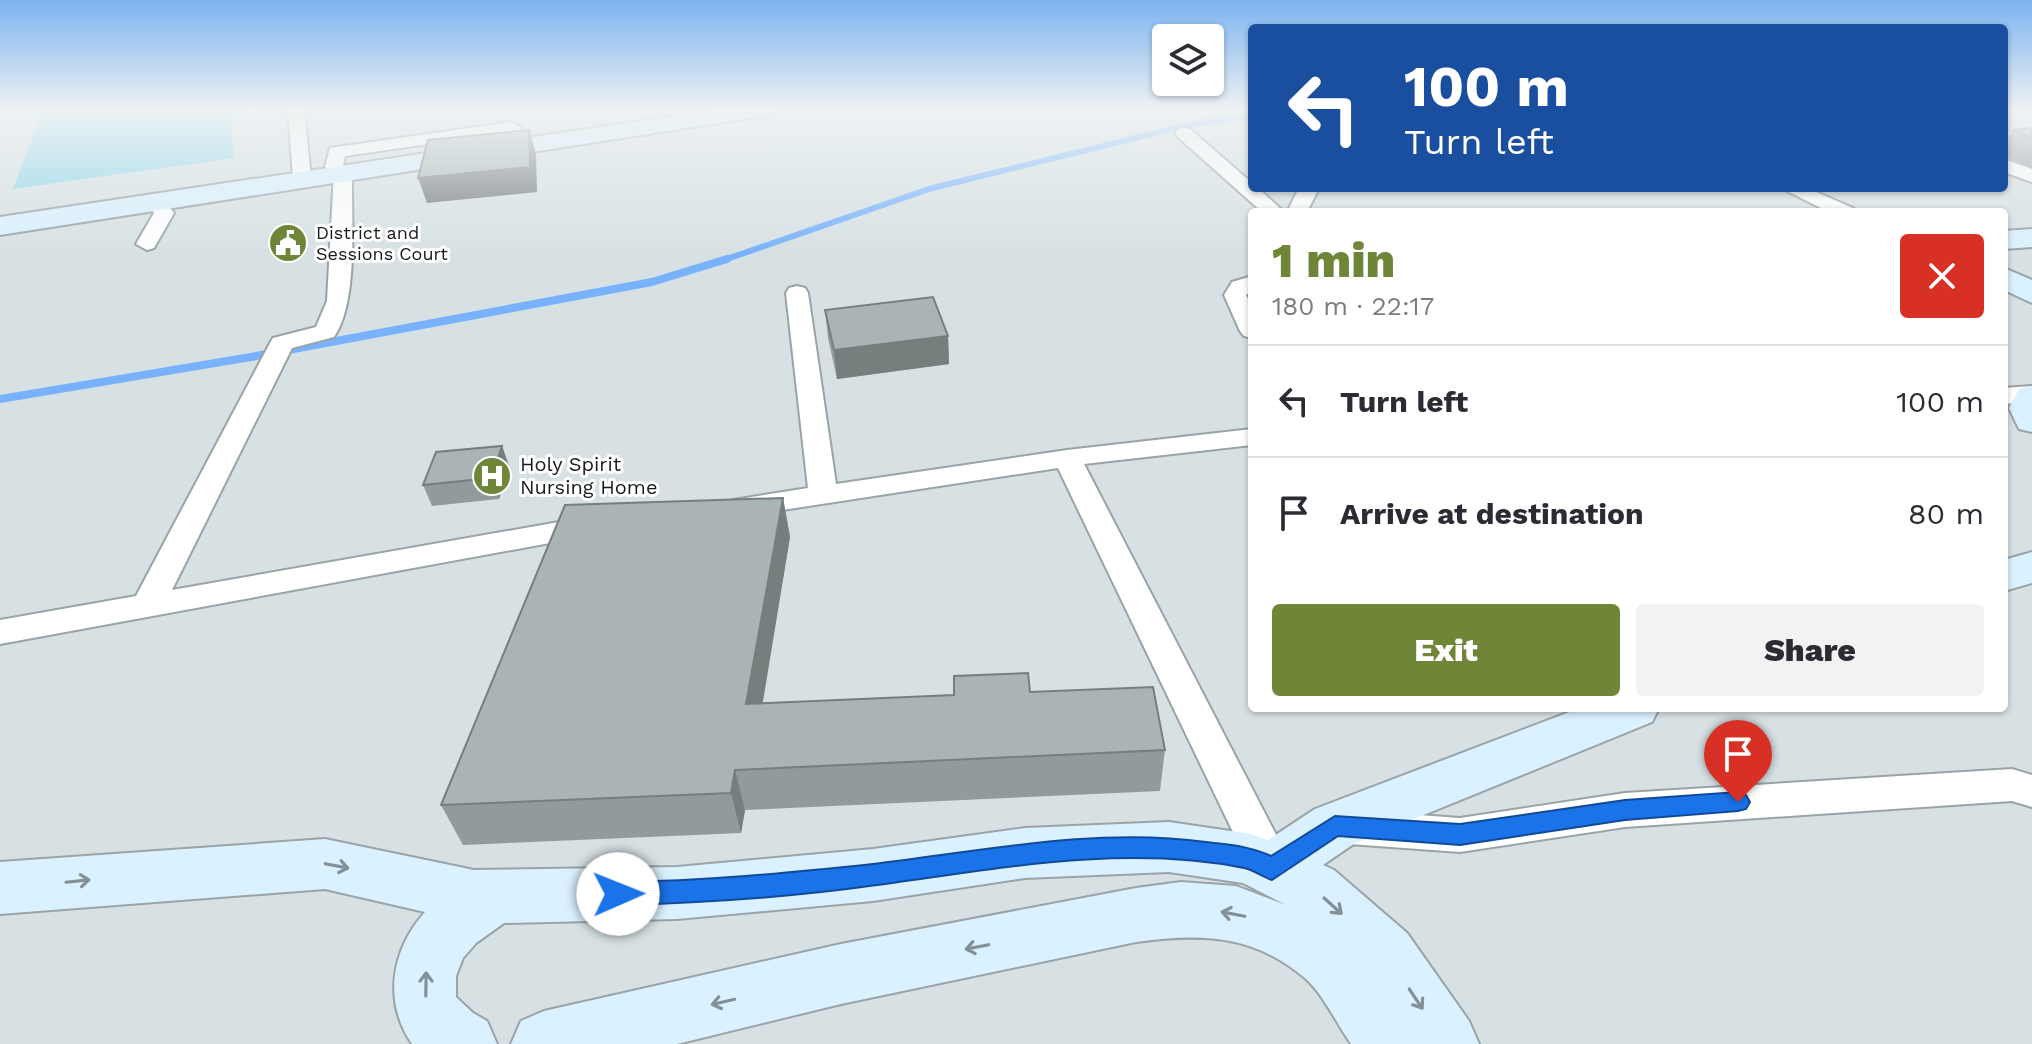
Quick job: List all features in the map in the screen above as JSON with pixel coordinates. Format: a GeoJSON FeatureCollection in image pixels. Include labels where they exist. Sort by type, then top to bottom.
{"type":"FeatureCollection","features":[{"type":"Feature","properties":{"kind":"main road"},"geometry":{"type":"LineString","coordinates":[[338,170],[419,157]]}},
{"type":"Feature","properties":{"kind":"main road"},"geometry":{"type":"LineString","coordinates":[[0,214],[431,157]]}},
{"type":"Feature","properties":{"kind":"main road"},"geometry":{"type":"LineString","coordinates":[[0,226],[302,175]]}},
{"type":"Feature","properties":{"kind":"main road"},"geometry":{"type":"LineString","coordinates":[[2008,240],[2032,238]]}},
{"type":"Feature","properties":{"kind":"main road"},"geometry":{"type":"LineString","coordinates":[[2008,279],[2032,293]]}},
{"type":"Feature","properties":{"kind":"main road"},"geometry":{"type":"LineString","coordinates":[[2032,396],[2027,408],[2032,421]]}},
{"type":"Feature","properties":{"kind":"main road"},"geometry":{"type":"LineString","coordinates":[[2008,575],[2032,567]]}},
{"type":"Feature","properties":{"kind":"main road"},"geometry":{"type":"LineString","coordinates":[[1272,869],[1335,826],[1624,712]]}},
{"type":"Feature","properties":{"kind":"main road"},"geometry":{"type":"LineString","coordinates":[[0,888],[325,864],[474,897],[677,893],[873,875],[1025,853],[1169,847],[1251,859],[1313,889],[1385,953],[1446,1044]]}},
{"type":"Feature","properties":{"kind":"main road"},"geometry":{"type":"LineString","coordinates":[[464,1044],[449,1037],[432,1022],[426,1005],[426,970],[436,946],[447,932],[464,916],[498,896]]}},
{"type":"Feature","properties":{"kind":"main road"},"geometry":{"type":"LineString","coordinates":[[544,1044],[841,974],[1136,915],[1181,909],[1236,913],[1285,932],[1307,945],[1328,959],[1390,1044]]}},
{"type":"Feature","properties":{"kind":"street"},"geometry":{"type":"LineString","coordinates":[[300,157],[302,175]]}},
{"type":"Feature","properties":{"kind":"street"},"geometry":{"type":"LineString","coordinates":[[1211,157],[1248,189]]}},
{"type":"Feature","properties":{"kind":"street"},"geometry":{"type":"LineString","coordinates":[[2008,167],[2032,176]]}},
{"type":"Feature","properties":{"kind":"street"},"geometry":{"type":"LineString","coordinates":[[148,605],[278,353],[326,332],[338,301],[338,170]]}},
{"type":"Feature","properties":{"kind":"street"},"geometry":{"type":"LineString","coordinates":[[1251,192],[1269,208]]}},
{"type":"Feature","properties":{"kind":"street"},"geometry":{"type":"LineString","coordinates":[[1800,192],[1837,208]]}},
{"type":"Feature","properties":{"kind":"street"},"geometry":{"type":"LineString","coordinates":[[147,244],[164,213],[155,201]]}},
{"type":"Feature","properties":{"kind":"street"},"geometry":{"type":"LineString","coordinates":[[1248,284],[1240,287],[1235,295],[1248,323]]}},
{"type":"Feature","properties":{"kind":"street"},"geometry":{"type":"LineString","coordinates":[[797,293],[823,495]]}},
{"type":"Feature","properties":{"kind":"street"},"geometry":{"type":"LineString","coordinates":[[2008,396],[2032,396]]}},
{"type":"Feature","properties":{"kind":"street"},"geometry":{"type":"LineString","coordinates":[[717,511],[1067,458],[1248,437]]}},
{"type":"Feature","properties":{"kind":"street"},"geometry":{"type":"LineString","coordinates":[[1067,458],[1272,869]]}},
{"type":"Feature","properties":{"kind":"street"},"geometry":{"type":"LineString","coordinates":[[0,632],[536,534],[624,522]]}},
{"type":"Feature","properties":{"kind":"street"},"geometry":{"type":"LineString","coordinates":[[1335,826],[1460,835],[1655,808],[2012,785],[2032,791]]}},
{"type":"Feature","properties":{"kind":"shaded area"},"geometry":{"type":"Polygon","coordinates":[[[25,157],[234,157],[234,158],[13,189],[25,157]]]}},
{"type":"Feature","properties":{"kind":"building"},"geometry":{"type":"Polygon","coordinates":[[[424,157],[530,157],[530,167],[418,178],[424,157]]]}},
{"type":"Feature","properties":{"kind":"building"},"geometry":{"type":"Polygon","coordinates":[[[933,297],[948,336],[834,350],[825,310],[933,297]]]}},
{"type":"Feature","properties":{"kind":"building"},"geometry":{"type":"Polygon","coordinates":[[[502,446],[491,478],[423,485],[436,452],[502,446]]]}},
{"type":"Feature","properties":{"kind":"building"},"geometry":{"type":"Polygon","coordinates":[[[783,498],[746,704],[954,695],[954,676],[1028,673],[1030,692],[1153,687],[1165,750],[735,770],[731,793],[441,805],[565,505],[783,498]]]}},
{"type":"Feature","properties":{"kind":"waterway"},"geometry":{"type":"LineString","coordinates":[[725,260],[929,189],[1060,157]]}},
{"type":"Feature","properties":{"kind":"waterway"},"geometry":{"type":"LineString","coordinates":[[0,399],[251,357],[652,282],[725,260]]}},
{"type":"Feature","properties":{"kind":"waterway"},"geometry":{"type":"LineString","coordinates":[[721,261],[725,260]]}},
{"type":"Feature","properties":{"kind":"place","name":"District and Sessions Court"},"geometry":{"type":"Point","coordinates":[288,243]}},
{"type":"Feature","properties":{"kind":"place","name":"Holy Spirit Nursing Home"},"geometry":{"type":"Point","coordinates":[492,476]}},
{"type":"Feature","properties":{"kind":"route"},"geometry":{"type":"LineString","coordinates":[[618,894],[677,893],[873,875],[1025,853],[1169,847],[1251,859],[1272,869],[1335,826],[1460,835],[1625,810],[1738,802]]}}]}
